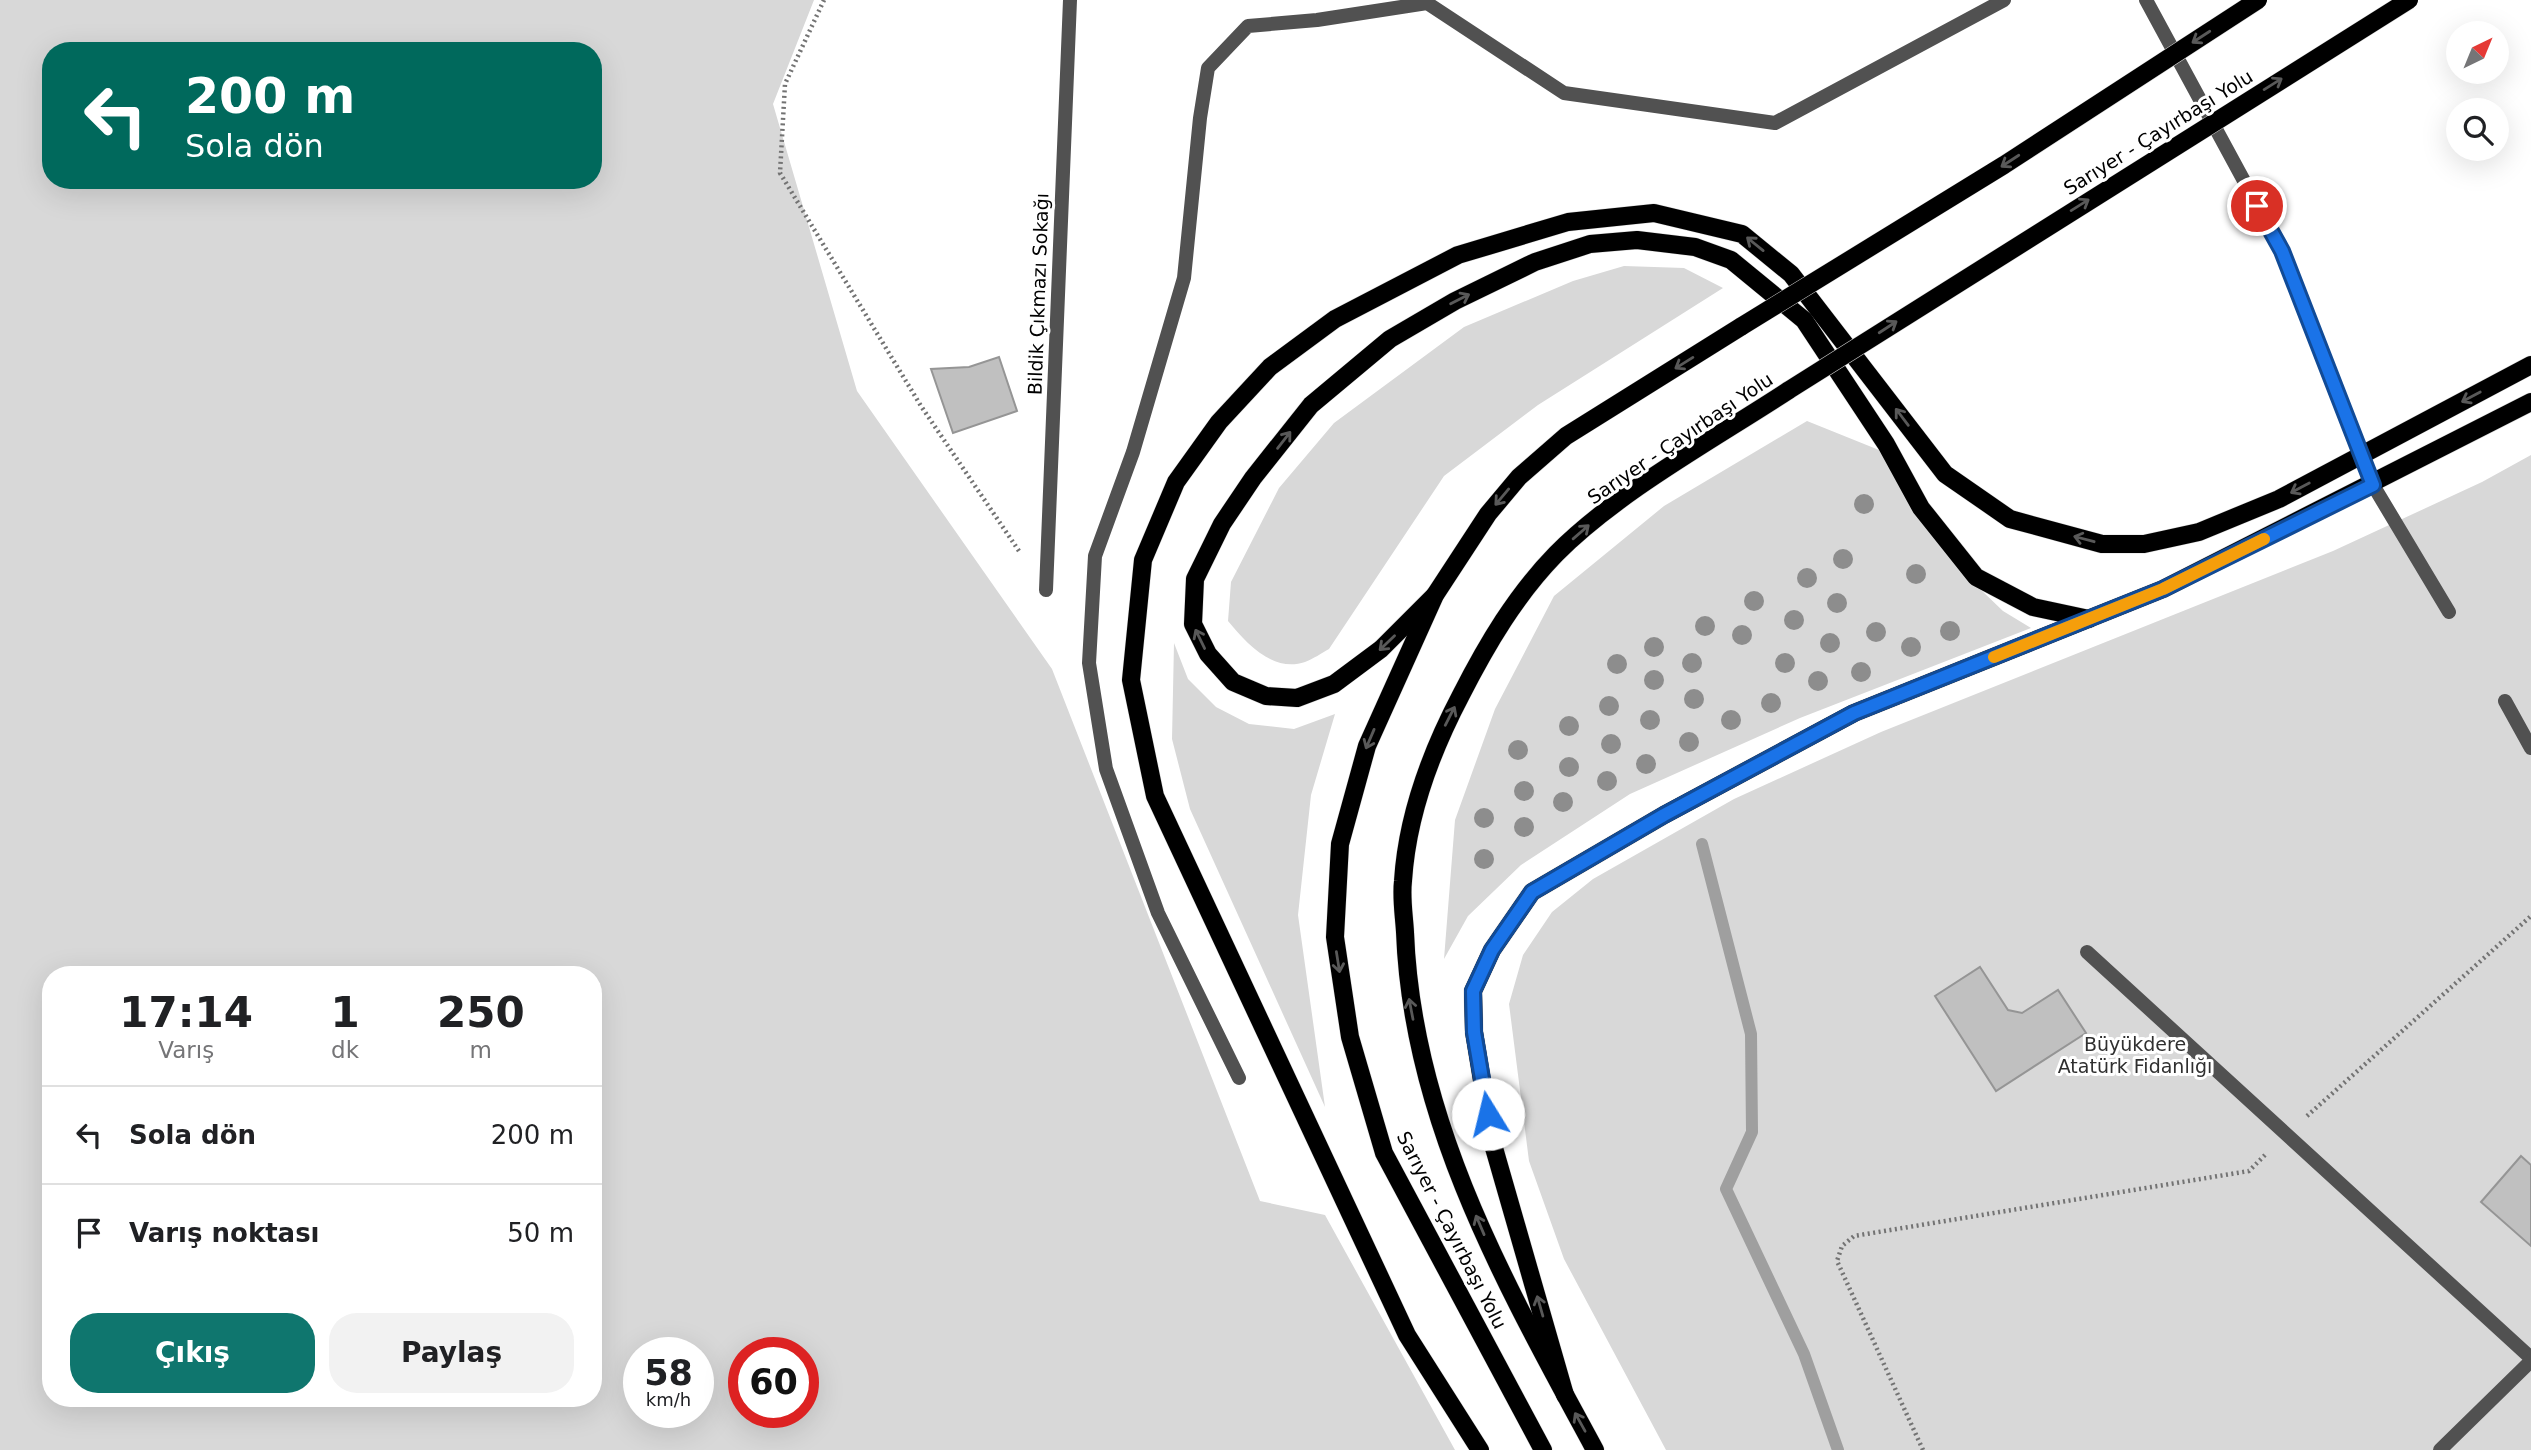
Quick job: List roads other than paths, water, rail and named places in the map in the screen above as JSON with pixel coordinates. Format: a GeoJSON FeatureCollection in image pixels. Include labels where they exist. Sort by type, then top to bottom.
{"type":"FeatureCollection","features":[{"type":"Feature","properties":{"kind":"main road","name":"Sarıyer - Çayırbaşı Yolu"},"geometry":{"type":"LineString","coordinates":[[1543,1450],[1384,1153],[1350,1037],[1335,937],[1340,844],[1367,746],[1435,595],[1488,514],[1519,477],[1566,436],[2004,165],[2258,0]]}},
{"type":"Feature","properties":{"kind":"main road","name":"Sarıyer - Çayırbaşı Yolu"},"geometry":{"type":"LineString","coordinates":[[1595,1450],[1503,1280],[1444,1139],[1422,1065],[1407,986],[1403,894],[1415,813],[1440,735],[1493,634],[1556,554],[1612,506],[1789,390],[2409,0]]}},
{"type":"Feature","properties":{"kind":"main road"},"geometry":{"type":"LineString","coordinates":[[1480,1450],[1407,1335],[1155,796],[1131,680],[1143,560],[1176,482],[1219,422],[1270,367],[1335,319],[1458,255],[1568,222],[1654,213],[1742,234],[1791,274],[1945,474],[2010,519],[2102,544],[2144,544],[2199,532],[2279,499],[2531,365]]}},
{"type":"Feature","properties":{"kind":"main road"},"geometry":{"type":"LineString","coordinates":[[1435,595],[1381,649],[1344,677],[1297,698],[1266,696],[1233,682],[1208,654],[1193,624],[1195,579],[1222,524],[1253,478],[1311,405],[1390,339],[1455,301],[1535,262],[1590,244],[1637,240],[1695,247],[1731,260],[1804,320],[1886,444],[1921,508],[1976,577],[2033,607],[2090,619]]}},
{"type":"Feature","properties":{"kind":"main road"},"geometry":{"type":"LineString","coordinates":[[1565,1395],[1492,1141],[1474,1032],[1473,991],[1492,950],[1532,892],[1664,815],[1854,713],[2163,589],[2373,485],[2531,402]]}},
{"type":"Feature","properties":{"kind":"street","name":"Bildik Çıkmazı Sokağı"},"geometry":{"type":"LineString","coordinates":[[1046,590],[1070,0]]}},
{"type":"Feature","properties":{"kind":"street"},"geometry":{"type":"LineString","coordinates":[[1239,1078],[1158,913],[1106,769],[1089,663],[1095,556],[1133,452],[1184,278],[1200,118],[1208,68],[1248,26],[1317,20],[1427,3],[1564,93],[1775,124],[2004,0]]}},
{"type":"Feature","properties":{"kind":"street"},"geometry":{"type":"LineString","coordinates":[[2146,0],[2282,251],[2373,485],[2449,612]]}},
{"type":"Feature","properties":{"kind":"street"},"geometry":{"type":"LineString","coordinates":[[2505,701],[2531,748]]}},
{"type":"Feature","properties":{"kind":"street"},"geometry":{"type":"LineString","coordinates":[[2087,951],[2531,1359],[2440,1450]]}},
{"type":"Feature","properties":{"kind":"waterway"},"geometry":{"type":"LineString","coordinates":[[1702,844],[1751,1034],[1752,1132],[1726,1189],[1804,1354],[1838,1450]]}},
{"type":"Feature","properties":{"kind":"park label","name":"Büyükdere Atatürk Fidanlığı"},"geometry":{"type":"Point","coordinates":[2135,1055]}}]}
